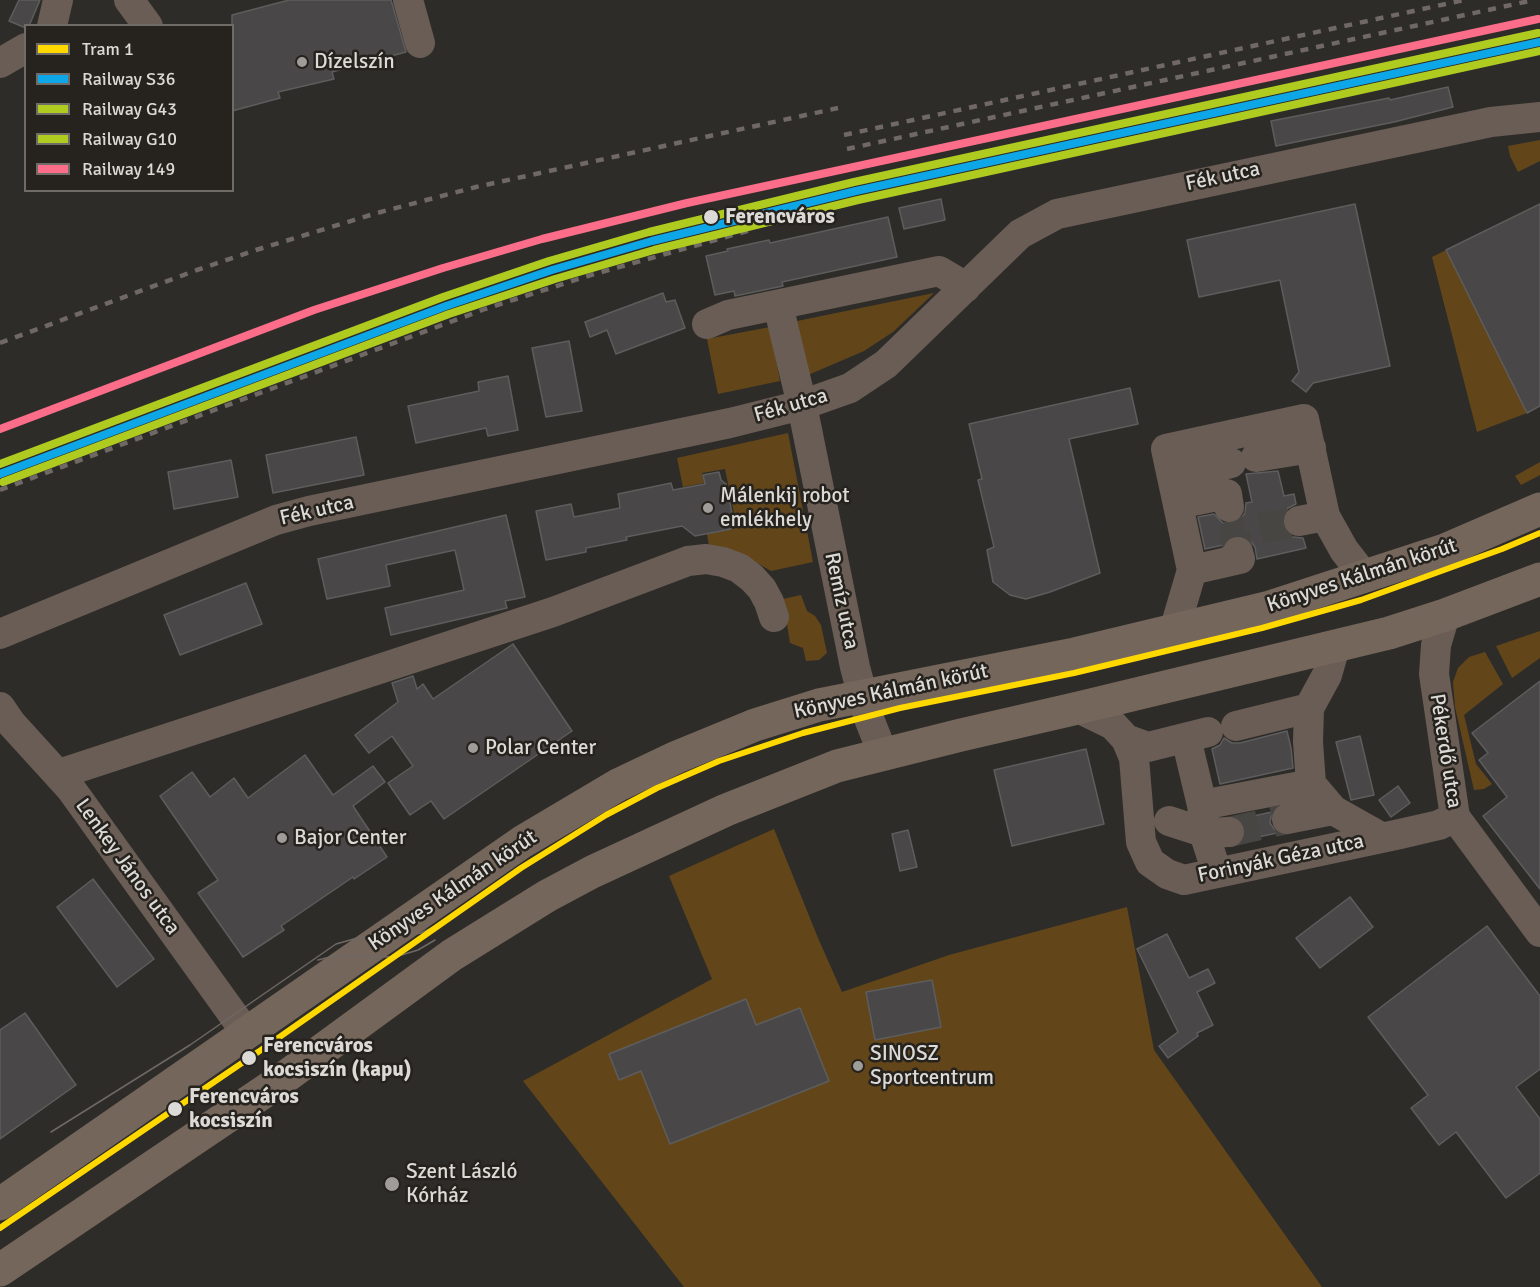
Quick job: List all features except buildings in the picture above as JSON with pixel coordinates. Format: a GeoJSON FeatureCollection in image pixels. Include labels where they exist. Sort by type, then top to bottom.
{"type":"FeatureCollection","features":[{"type":"Feature","properties":{"kind":"main road","name":"Könyves Kálmán körút"},"geometry":{"type":"LineString","coordinates":[[0,1204],[522,842],[618,785],[677,757],[755,725],[819,705],[1070,655],[1270,607],[1445,550],[1540,509]]}},
{"type":"Feature","properties":{"kind":"main road"},"geometry":{"type":"LineString","coordinates":[[0,1270],[277,1083],[452,955],[547,896],[592,872],[736,806],[837,766],[1389,633],[1445,615],[1540,579]]}},
{"type":"Feature","properties":{"kind":"street"},"geometry":{"type":"LineString","coordinates":[[52,24],[58,0]]}},
{"type":"Feature","properties":{"kind":"street"},"geometry":{"type":"LineString","coordinates":[[129,0],[147,24]]}},
{"type":"Feature","properties":{"kind":"street"},"geometry":{"type":"LineString","coordinates":[[408,0],[420,43]]}},
{"type":"Feature","properties":{"kind":"street"},"geometry":{"type":"LineString","coordinates":[[0,63],[24,49]]}},
{"type":"Feature","properties":{"kind":"street","name":"Fék utca"},"geometry":{"type":"LineString","coordinates":[[0,634],[276,520],[309,511],[666,437],[802,405],[850,388],[886,364],[1020,234],[1057,214],[1491,122],[1540,117]]}},
{"type":"Feature","properties":{"kind":"street"},"geometry":{"type":"LineString","coordinates":[[707,324],[728,315],[939,271],[966,286]]}},
{"type":"Feature","properties":{"kind":"street","name":"Remíz utca"},"geometry":{"type":"LineString","coordinates":[[778,305],[802,405],[862,696],[873,733],[883,754]]}},
{"type":"Feature","properties":{"kind":"street"},"geometry":{"type":"LineString","coordinates":[[1174,631],[1192,570],[1166,449],[1305,419],[1311,448],[1312,518],[1344,550],[1365,577]]}},
{"type":"Feature","properties":{"kind":"street"},"geometry":{"type":"LineString","coordinates":[[1172,476],[1311,448]]}},
{"type":"Feature","properties":{"kind":"street"},"geometry":{"type":"LineString","coordinates":[[1178,504],[1227,494],[1229,507]]}},
{"type":"Feature","properties":{"kind":"street"},"geometry":{"type":"LineString","coordinates":[[1192,570],[1240,559],[1238,552]]}},
{"type":"Feature","properties":{"kind":"street"},"geometry":{"type":"LineString","coordinates":[[59,774],[553,612],[637,589],[688,561],[706,559],[739,568],[762,589],[774,617]]}},
{"type":"Feature","properties":{"kind":"street","name":"Pékerdő utca"},"geometry":{"type":"LineString","coordinates":[[1445,615],[1436,645],[1434,674],[1455,817],[1540,932]]}},
{"type":"Feature","properties":{"kind":"street"},"geometry":{"type":"LineString","coordinates":[[1335,647],[1327,675],[1309,708],[1308,742],[1311,784],[1333,810],[1381,837]]}},
{"type":"Feature","properties":{"kind":"street"},"geometry":{"type":"LineString","coordinates":[[294,697],[298,708],[307,712],[354,696]]}},
{"type":"Feature","properties":{"kind":"street","name":"Lenkey János utca"},"geometry":{"type":"LineString","coordinates":[[0,707],[11,723],[59,774],[247,1034]]}},
{"type":"Feature","properties":{"kind":"street"},"geometry":{"type":"LineString","coordinates":[[1078,708],[1113,725],[1126,739],[1148,747],[1309,708]]}},
{"type":"Feature","properties":{"kind":"street"},"geometry":{"type":"LineString","coordinates":[[1210,732],[1212,824],[1217,873]]}},
{"type":"Feature","properties":{"kind":"street","name":"Forinyák Géza utca"},"geometry":{"type":"LineString","coordinates":[[1126,739],[1134,758],[1141,842],[1150,862],[1167,874],[1184,880],[1439,825],[1455,817]]}},
{"type":"Feature","properties":{"kind":"street"},"geometry":{"type":"LineString","coordinates":[[1169,821],[1212,824],[1311,784]]}},
{"type":"Feature","properties":{"kind":"street"},"geometry":{"type":"LineString","coordinates":[[1287,819],[1333,810]]}},
{"type":"Feature","properties":{"kind":"shaded area"},"geometry":{"type":"Polygon","coordinates":[[[1540,140],[1540,161],[1518,172],[1508,146],[1540,140]]]}},
{"type":"Feature","properties":{"kind":"shaded area"},"geometry":{"type":"Polygon","coordinates":[[[1446,250],[1527,413],[1477,432],[1432,257],[1446,250]]]}},
{"type":"Feature","properties":{"kind":"shaded area"},"geometry":{"type":"Polygon","coordinates":[[[934,293],[893,332],[864,351],[808,375],[797,321],[934,293]]]}},
{"type":"Feature","properties":{"kind":"shaded area"},"geometry":{"type":"Polygon","coordinates":[[[770,327],[780,381],[718,394],[707,339],[770,327]]]}},
{"type":"Feature","properties":{"kind":"shaded area"},"geometry":{"type":"Polygon","coordinates":[[[788,433],[813,562],[771,571],[759,564],[741,560],[711,558],[707,534],[737,528],[725,469],[702,473],[704,483],[683,487],[677,458],[788,433]]]}},
{"type":"Feature","properties":{"kind":"shaded area"},"geometry":{"type":"Polygon","coordinates":[[[1540,462],[1540,475],[1521,485],[1515,476],[1540,462]]]}},
{"type":"Feature","properties":{"kind":"shaded area"},"geometry":{"type":"Polygon","coordinates":[[[801,595],[807,611],[815,616],[821,625],[827,653],[819,660],[806,661],[803,648],[790,643],[783,599],[801,595]]]}},
{"type":"Feature","properties":{"kind":"shaded area"},"geometry":{"type":"Polygon","coordinates":[[[1540,631],[1540,658],[1512,678],[1496,646],[1540,631]]]}},
{"type":"Feature","properties":{"kind":"shaded area"},"geometry":{"type":"Polygon","coordinates":[[[1485,652],[1503,684],[1464,715],[1476,764],[1492,784],[1484,789],[1474,790],[1455,707],[1453,682],[1458,668],[1469,657],[1485,652]]]}},
{"type":"Feature","properties":{"kind":"shaded area","name":"SINOSZ Sportcentrum"},"geometry":{"type":"Polygon","coordinates":[[[774,829],[842,992],[949,955],[1127,907],[1154,1050],[1322,1287],[684,1287],[523,1081],[712,979],[669,876],[774,829]]]}},
{"type":"Feature","properties":{"kind":"tunnel"},"geometry":{"type":"LineString","coordinates":[[1238,552],[1235,533],[1299,521]]}},
{"type":"Feature","properties":{"kind":"tunnel"},"geometry":{"type":"LineString","coordinates":[[1229,832],[1287,819]]}},
{"type":"Feature","properties":{"kind":"tram line","name":"1"},"geometry":{"type":"LineString","coordinates":[[0,1228],[261,1050],[521,868],[606,815],[657,788],[719,761],[803,733],[900,708],[1074,673],[1262,628],[1361,600],[1540,533]]}},
{"type":"Feature","properties":{"kind":"tram line"},"geometry":{"type":"LineString","coordinates":[[51,1132],[190,1045],[336,944],[361,937],[396,937],[421,933],[446,921]]}},
{"type":"Feature","properties":{"kind":"tram line"},"geometry":{"type":"LineString","coordinates":[[318,960],[334,956],[395,957],[418,950],[435,940]]}},
{"type":"Feature","properties":{"kind":"railway"},"geometry":{"type":"LineString","coordinates":[[844,135],[1464,0]]}},
{"type":"Feature","properties":{"kind":"railway"},"geometry":{"type":"LineString","coordinates":[[847,149],[1534,0]]}},
{"type":"Feature","properties":{"kind":"railway"},"geometry":{"type":"LineString","coordinates":[[0,343],[197,270],[377,213],[476,187],[838,108]]}},
{"type":"Feature","properties":{"kind":"railway"},"geometry":{"type":"LineString","coordinates":[[0,490],[485,309],[591,275],[751,230]]}},
{"type":"Feature","properties":{"kind":"rail line","name":"149"},"geometry":{"type":"LineString","coordinates":[[0,429],[314,310],[542,239],[687,203],[1538,19]]}},
{"type":"Feature","properties":{"kind":"rail line","name":"G10"},"geometry":{"type":"LineString","coordinates":[[0,464],[443,297],[549,261],[649,232],[854,182],[1538,33]]}},
{"type":"Feature","properties":{"kind":"rail line","name":"S36"},"geometry":{"type":"LineString","coordinates":[[0,474],[446,306],[552,270],[652,241],[856,191],[1540,42]]}},
{"type":"Feature","properties":{"kind":"rail line","name":"G43"},"geometry":{"type":"LineString","coordinates":[[3,482],[449,314],[555,279],[654,250],[858,200],[1540,51]]}},
{"type":"Feature","properties":{"kind":"place","name":"Dízelszín"},"geometry":{"type":"Point","coordinates":[302,62]}},
{"type":"Feature","properties":{"kind":"place","name":"Ferencváros"},"geometry":{"type":"Point","coordinates":[711,217]}},
{"type":"Feature","properties":{"kind":"place","name":"Málenkij robot emlékhely"},"geometry":{"type":"Point","coordinates":[708,508]}},
{"type":"Feature","properties":{"kind":"place","name":"Polar Center"},"geometry":{"type":"Point","coordinates":[473,748]}},
{"type":"Feature","properties":{"kind":"place","name":"Bajor Center"},"geometry":{"type":"Point","coordinates":[282,838]}},
{"type":"Feature","properties":{"kind":"place","name":"Ferencváros kocsiszín (kapu)"},"geometry":{"type":"Point","coordinates":[249,1058]}},
{"type":"Feature","properties":{"kind":"place","name":"SINOSZ Sportcentrum"},"geometry":{"type":"Point","coordinates":[858,1066]}},
{"type":"Feature","properties":{"kind":"place","name":"Ferencváros kocsiszín"},"geometry":{"type":"Point","coordinates":[175,1109]}},
{"type":"Feature","properties":{"kind":"place","name":"Szent László Kórház"},"geometry":{"type":"Point","coordinates":[392,1184]}}]}
